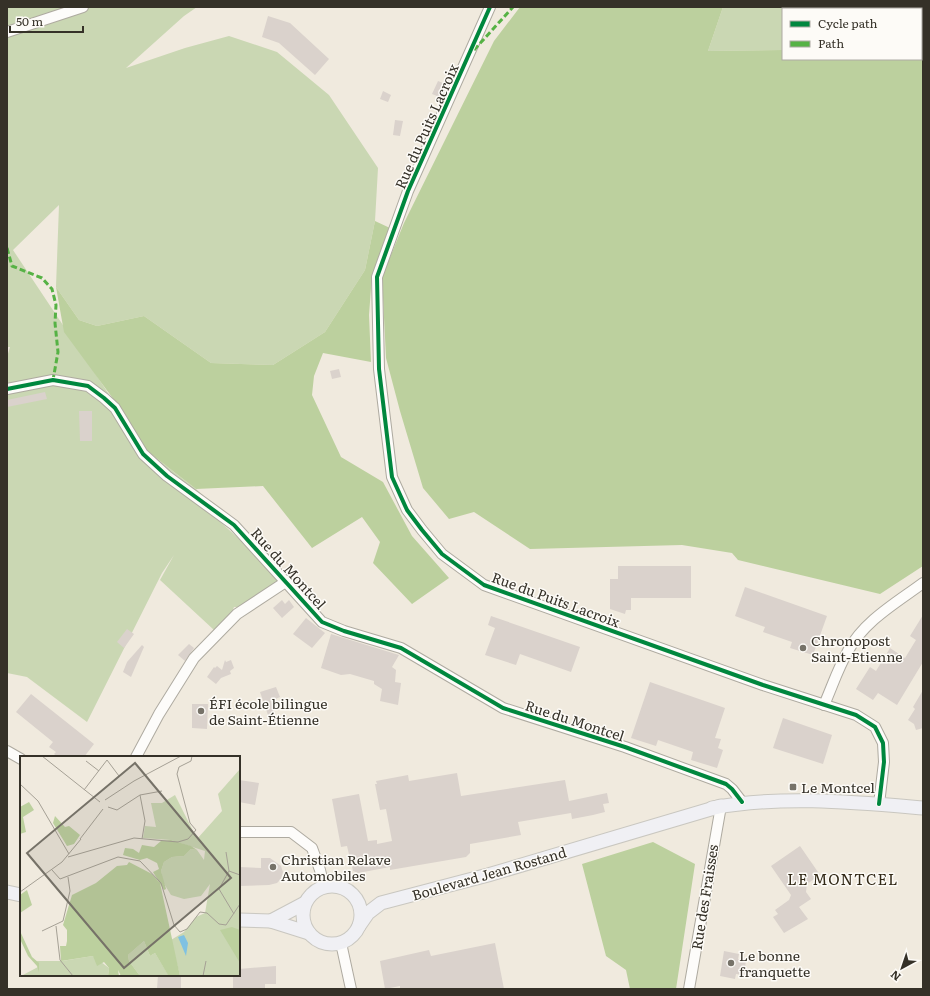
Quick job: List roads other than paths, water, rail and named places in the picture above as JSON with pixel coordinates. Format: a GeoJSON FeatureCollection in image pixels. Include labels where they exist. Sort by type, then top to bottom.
{"type":"FeatureCollection","features":[{"type":"Feature","properties":{"kind":"main road","name":"Boulevard Jean Rostand"},"geometry":{"type":"LineString","coordinates":[[381,903],[488,875],[721,806],[742,802],[790,800],[879,804],[923,808]]}},
{"type":"Feature","properties":{"kind":"main road"},"geometry":{"type":"LineString","coordinates":[[271,921],[305,903],[310,896],[324,887],[341,888],[355,898],[381,903]]}},
{"type":"Feature","properties":{"kind":"main road"},"geometry":{"type":"LineString","coordinates":[[7,892],[20,895]]}},
{"type":"Feature","properties":{"kind":"main road"},"geometry":{"type":"LineString","coordinates":[[355,898],[360,911],[359,926]]}},
{"type":"Feature","properties":{"kind":"main road"},"geometry":{"type":"LineString","coordinates":[[305,903],[303,918],[309,933]]}},
{"type":"Feature","properties":{"kind":"main road"},"geometry":{"type":"LineString","coordinates":[[240,920],[271,921],[309,933],[323,943],[341,943],[354,933],[368,913],[381,903]]}},
{"type":"Feature","properties":{"kind":"street"},"geometry":{"type":"LineString","coordinates":[[7,32],[83,7]]}},
{"type":"Feature","properties":{"kind":"street","name":"Rue du Puits Lacroix"},"geometry":{"type":"LineString","coordinates":[[490,7],[408,191],[378,277],[379,369],[391,469],[392,477],[407,510],[442,554],[484,585],[763,685],[856,715],[875,727],[883,743],[884,762],[879,804]]}},
{"type":"Feature","properties":{"kind":"street","name":"Rue du Montcel"},"geometry":{"type":"LineString","coordinates":[[7,389],[53,380],[88,386],[115,408],[142,454],[167,476],[234,525],[322,622],[344,632],[401,648],[503,708],[625,746],[726,784],[742,802]]}},
{"type":"Feature","properties":{"kind":"street"},"geometry":{"type":"LineString","coordinates":[[137,756],[159,714],[194,658],[237,614],[286,581]]}},
{"type":"Feature","properties":{"kind":"street"},"geometry":{"type":"LineString","coordinates":[[824,705],[848,650],[858,635],[872,620],[923,583]]}},
{"type":"Feature","properties":{"kind":"street"},"geometry":{"type":"LineString","coordinates":[[7,751],[20,758]]}},
{"type":"Feature","properties":{"kind":"street","name":"Rue des Fraisses"},"geometry":{"type":"LineString","coordinates":[[689,989],[721,806]]}},
{"type":"Feature","properties":{"kind":"street"},"geometry":{"type":"LineString","coordinates":[[240,832],[291,832],[312,848],[324,887]]}},
{"type":"Feature","properties":{"kind":"street"},"geometry":{"type":"LineString","coordinates":[[341,943],[351,989]]}},
{"type":"Feature","properties":{"kind":"place","name":"Chronopost Saint-Etienne"},"geometry":{"type":"Point","coordinates":[803,648]}},
{"type":"Feature","properties":{"kind":"place","name":"ÉFI école bilingue de Saint-Étienne"},"geometry":{"type":"Point","coordinates":[201,711]}},
{"type":"Feature","properties":{"kind":"place","name":"Le Montcel"},"geometry":{"type":"Point","coordinates":[793,787]}},
{"type":"Feature","properties":{"kind":"place","name":"Christian Relave Automobiles"},"geometry":{"type":"Point","coordinates":[273,867]}},
{"type":"Feature","properties":{"kind":"place","name":"Le bonne franquette"},"geometry":{"type":"Point","coordinates":[731,963]}},
{"type":"Feature","properties":{"kind":"district","name":"LE MONTCEL"},"geometry":{"type":"Point","coordinates":[843,878]}}]}
